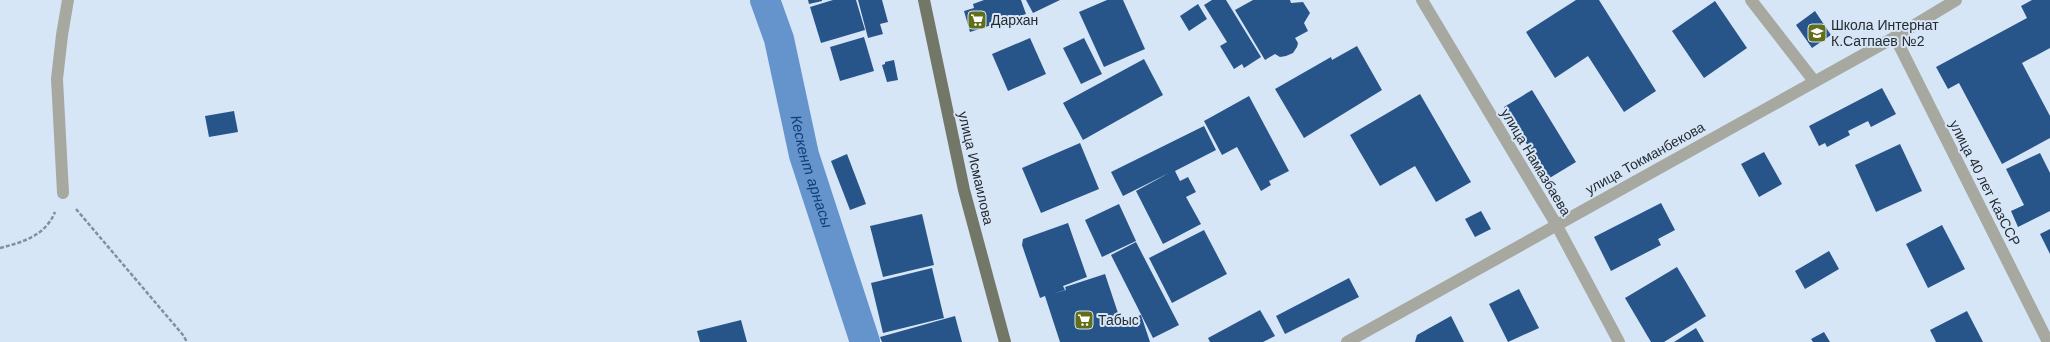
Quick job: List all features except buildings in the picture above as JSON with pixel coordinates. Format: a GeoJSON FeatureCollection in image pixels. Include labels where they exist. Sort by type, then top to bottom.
{"type":"FeatureCollection","features":[{"type":"Feature","properties":{"kind":"main road","name":"улица Исмаилова"},"geometry":{"type":"LineString","coordinates":[[924,0],[964,190],[1005,342]]}},
{"type":"Feature","properties":{"kind":"street"},"geometry":{"type":"LineString","coordinates":[[63,193],[57,79],[68,0]]}},
{"type":"Feature","properties":{"kind":"street","name":"улица Намазбаева"},"geometry":{"type":"LineString","coordinates":[[1422,0],[1556,224],[1619,342]]}},
{"type":"Feature","properties":{"kind":"street"},"geometry":{"type":"LineString","coordinates":[[1751,0],[1814,81]]}},
{"type":"Feature","properties":{"kind":"street","name":"улица Токманбекова"},"geometry":{"type":"LineString","coordinates":[[1347,342],[1556,224],[1895,37],[1956,0]]}},
{"type":"Feature","properties":{"kind":"street","name":"улица 40 лет КазССР"},"geometry":{"type":"LineString","coordinates":[[1895,37],[2048,342]]}},
{"type":"Feature","properties":{"kind":"path"},"geometry":{"type":"LineString","coordinates":[[0,248],[26,241],[43,230],[53,217],[63,193],[183,335],[187,342]]}},
{"type":"Feature","properties":{"kind":"waterway","name":"Кескент арнасы"},"geometry":{"type":"LineString","coordinates":[[765,0],[779,39],[804,155],[865,342]]}},
{"type":"Feature","properties":{"kind":"place","name":"Дархан"},"geometry":{"type":"Point","coordinates":[977,20]}},
{"type":"Feature","properties":{"kind":"place","name":"Школа Интернат К.Сатпаев №2"},"geometry":{"type":"Point","coordinates":[1817,33]}},
{"type":"Feature","properties":{"kind":"place","name":"Табыс"},"geometry":{"type":"Point","coordinates":[1084,320]}}]}
